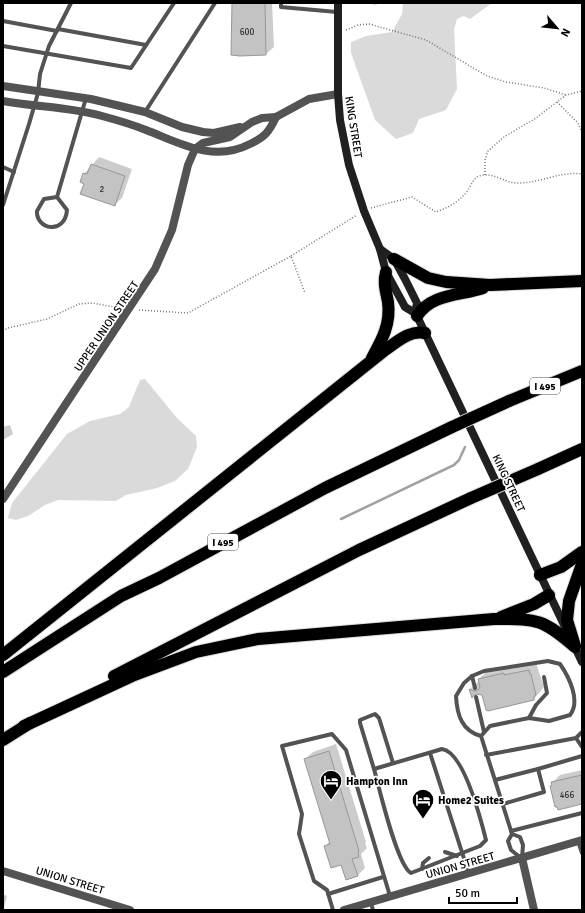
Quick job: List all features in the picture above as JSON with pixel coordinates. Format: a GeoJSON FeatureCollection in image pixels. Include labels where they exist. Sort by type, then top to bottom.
{"type":"FeatureCollection","features":[{"type":"Feature","properties":{"kind":"highway"},"geometry":{"type":"LineString","coordinates":[[394,259],[432,279],[490,285],[582,281]]}},
{"type":"Feature","properties":{"kind":"highway"},"geometry":{"type":"LineString","coordinates":[[368,364],[384,335],[388,322],[388,302],[383,283],[386,272]]}},
{"type":"Feature","properties":{"kind":"highway"},"geometry":{"type":"LineString","coordinates":[[416,315],[428,304],[441,298],[476,290],[490,285]]}},
{"type":"Feature","properties":{"kind":"highway"},"geometry":{"type":"LineString","coordinates":[[3,655],[368,364],[408,334],[419,332],[425,333]]}},
{"type":"Feature","properties":{"kind":"highway","name":"I 495"},"geometry":{"type":"LineString","coordinates":[[3,672],[121,596],[166,574],[325,488],[452,427],[582,372]]}},
{"type":"Feature","properties":{"kind":"highway"},"geometry":{"type":"LineString","coordinates":[[3,740],[24,726],[119,673],[359,550],[582,449]]}},
{"type":"Feature","properties":{"kind":"highway"},"geometry":{"type":"LineString","coordinates":[[540,575],[561,567],[582,552]]}},
{"type":"Feature","properties":{"kind":"highway"},"geometry":{"type":"LineString","coordinates":[[575,647],[567,620],[569,601],[582,564]]}},
{"type":"Feature","properties":{"kind":"highway"},"geometry":{"type":"LineString","coordinates":[[494,619],[534,604],[549,595]]}},
{"type":"Feature","properties":{"kind":"highway"},"geometry":{"type":"LineString","coordinates":[[24,726],[132,676],[196,652],[258,639],[494,619],[538,621],[550,626],[575,647]]}},
{"type":"Feature","properties":{"kind":"main road","name":"KING STREET"},"geometry":{"type":"LineString","coordinates":[[338,3],[338,94],[345,145],[364,211],[380,249],[386,272],[405,307],[416,315],[582,662]]}},
{"type":"Feature","properties":{"kind":"main road","name":"KING STREET"},"geometry":{"type":"LineString","coordinates":[[380,249],[394,259],[417,303],[416,315]]}},
{"type":"Feature","properties":{"kind":"street"},"geometry":{"type":"LineString","coordinates":[[3,86],[86,98],[145,112],[182,127],[214,133],[242,127],[262,118],[276,117],[309,99],[338,94]]}},
{"type":"Feature","properties":{"kind":"street"},"geometry":{"type":"LineString","coordinates":[[3,101],[34,107],[83,112],[131,124],[195,149],[212,152],[238,150],[258,140],[269,132],[276,117]]}},
{"type":"Feature","properties":{"kind":"street"},"geometry":{"type":"LineString","coordinates":[[195,149],[203,143],[230,137],[242,127]]}},
{"type":"Feature","properties":{"kind":"street","name":"UPPER UNION STREET"},"geometry":{"type":"LineString","coordinates":[[3,499],[155,270],[167,245],[188,165],[195,149]]}},
{"type":"Feature","properties":{"kind":"street","name":"UNION STREET"},"geometry":{"type":"LineString","coordinates":[[344,910],[372,906],[390,897],[580,840]]}},
{"type":"Feature","properties":{"kind":"street"},"geometry":{"type":"LineString","coordinates":[[522,858],[534,910]]}},
{"type":"Feature","properties":{"kind":"street","name":"UNION STREET"},"geometry":{"type":"LineString","coordinates":[[3,871],[130,910]]}},
{"type":"Feature","properties":{"kind":"lane"},"geometry":{"type":"LineString","coordinates":[[3,205],[34,107],[38,92],[40,74],[47,53],[71,3]]}},
{"type":"Feature","properties":{"kind":"lane"},"geometry":{"type":"LineString","coordinates":[[3,46],[130,68],[174,3]]}},
{"type":"Feature","properties":{"kind":"lane"},"geometry":{"type":"LineString","coordinates":[[145,112],[216,3]]}},
{"type":"Feature","properties":{"kind":"lane"},"geometry":{"type":"LineString","coordinates":[[280,3],[281,7],[338,12]]}},
{"type":"Feature","properties":{"kind":"lane"},"geometry":{"type":"LineString","coordinates":[[3,21],[146,45]]}},
{"type":"Feature","properties":{"kind":"lane"},"geometry":{"type":"LineString","coordinates":[[57,197],[86,98]]}},
{"type":"Feature","properties":{"kind":"lane"},"geometry":{"type":"LineString","coordinates":[[3,167],[14,172]]}},
{"type":"Feature","properties":{"kind":"lane"},"geometry":{"type":"LineString","coordinates":[[57,197],[67,210],[65,219],[61,225],[54,228],[46,226],[40,221],[37,211],[44,199],[57,197]]}},
{"type":"Feature","properties":{"kind":"lane"},"geometry":{"type":"LineString","coordinates":[[553,661],[560,664],[574,695],[575,704],[572,713],[567,717],[549,721],[528,718],[490,726],[482,734],[471,734],[465,728],[456,700],[459,689],[472,676],[488,670],[553,661]]}},
{"type":"Feature","properties":{"kind":"lane"},"geometry":{"type":"LineString","coordinates":[[472,676],[475,688]]}},
{"type":"Feature","properties":{"kind":"lane"},"geometry":{"type":"LineString","coordinates":[[528,718],[546,693],[544,677]]}},
{"type":"Feature","properties":{"kind":"lane"},"geometry":{"type":"LineString","coordinates":[[476,697],[486,755],[512,832],[520,837],[522,841],[522,858]]}},
{"type":"Feature","properties":{"kind":"lane"},"geometry":{"type":"LineString","coordinates":[[374,769],[442,749],[447,750],[461,767],[483,827],[486,840],[483,844],[457,856],[411,872],[403,865],[395,842],[374,769],[360,720],[375,714],[379,718],[393,763]]}},
{"type":"Feature","properties":{"kind":"lane"},"geometry":{"type":"LineString","coordinates":[[486,755],[576,738],[582,732]]}},
{"type":"Feature","properties":{"kind":"lane"},"geometry":{"type":"LineString","coordinates":[[333,910],[327,890],[314,881],[299,834],[302,814],[282,746],[332,734],[346,750],[390,897]]}},
{"type":"Feature","properties":{"kind":"lane"},"geometry":{"type":"LineString","coordinates":[[576,738],[582,746]]}},
{"type":"Feature","properties":{"kind":"lane"},"geometry":{"type":"LineString","coordinates":[[430,753],[469,874]]}},
{"type":"Feature","properties":{"kind":"lane"},"geometry":{"type":"LineString","coordinates":[[495,780],[582,756]]}},
{"type":"Feature","properties":{"kind":"lane"},"geometry":{"type":"LineString","coordinates":[[502,804],[544,792],[538,769]]}},
{"type":"Feature","properties":{"kind":"lane"},"geometry":{"type":"LineString","coordinates":[[522,858],[511,850],[508,840],[512,832],[582,813]]}},
{"type":"Feature","properties":{"kind":"lane"},"geometry":{"type":"LineString","coordinates":[[580,840],[582,853]]}},
{"type":"Feature","properties":{"kind":"lane"},"geometry":{"type":"LineString","coordinates":[[445,852],[457,856]]}},
{"type":"Feature","properties":{"kind":"lane"},"geometry":{"type":"LineString","coordinates":[[422,869],[423,863],[429,858]]}},
{"type":"Feature","properties":{"kind":"lane"},"geometry":{"type":"LineString","coordinates":[[328,894],[384,877]]}},
{"type":"Feature","properties":{"kind":"path"},"geometry":{"type":"LineString","coordinates":[[337,34],[358,25],[369,24],[384,27],[426,40],[487,76],[506,82],[544,88],[566,95]]}},
{"type":"Feature","properties":{"kind":"path"},"geometry":{"type":"LineString","coordinates":[[485,175],[484,160],[488,151],[504,137],[566,95],[582,91]]}},
{"type":"Feature","properties":{"kind":"path"},"geometry":{"type":"LineString","coordinates":[[557,102],[578,123],[582,132]]}},
{"type":"Feature","properties":{"kind":"path"},"geometry":{"type":"LineString","coordinates":[[3,331],[8,328],[47,320],[80,304],[93,303],[110,308],[188,313],[290,256],[364,211],[412,197],[436,212],[448,208],[464,195],[476,178],[485,175],[510,182],[528,183],[560,174],[582,174]]}},
{"type":"Feature","properties":{"kind":"path"},"geometry":{"type":"LineString","coordinates":[[290,256],[305,293]]}},
{"type":"Feature","properties":{"kind":"shaded area"},"geometry":{"type":"Polygon","coordinates":[[[403,3],[492,3],[470,19],[464,16],[457,19],[454,29],[457,89],[446,110],[419,119],[413,133],[396,139],[375,120],[351,53],[351,42],[366,36],[392,32],[402,14],[403,3]]]}},
{"type":"Feature","properties":{"kind":"shaded area"},"geometry":{"type":"Polygon","coordinates":[[[145,379],[177,418],[196,436],[197,447],[188,469],[175,481],[157,488],[126,495],[116,501],[58,500],[45,505],[28,516],[16,520],[8,518],[12,503],[67,434],[90,421],[120,414],[129,407],[140,380],[145,379]]]}},
{"type":"Feature","properties":{"kind":"building"},"geometry":{"type":"Polygon","coordinates":[[[232,3],[265,3],[266,55],[231,55],[232,3]]]}},
{"type":"Feature","properties":{"kind":"building"},"geometry":{"type":"Polygon","coordinates":[[[91,164],[125,176],[115,206],[80,194],[84,184],[80,182],[83,173],[87,174],[91,164]]]}},
{"type":"Feature","properties":{"kind":"building"},"geometry":{"type":"Polygon","coordinates":[[[529,670],[536,695],[534,696],[534,700],[488,711],[486,710],[482,695],[475,694],[472,698],[469,689],[474,691],[478,690],[480,687],[478,679],[504,673],[504,675],[529,670]]]}},
{"type":"Feature","properties":{"kind":"building","name":"Hampton Inn"},"geometry":{"type":"Polygon","coordinates":[[[329,751],[359,851],[359,857],[352,859],[358,876],[346,880],[341,865],[331,868],[324,846],[330,844],[304,759],[329,751]]]}},
{"type":"Feature","properties":{"kind":"building"},"geometry":{"type":"Polygon","coordinates":[[[582,775],[582,804],[558,810],[557,807],[555,807],[550,786],[552,785],[551,782],[582,775]]]}},
{"type":"Feature","properties":{"kind":"waterway"},"geometry":{"type":"LineString","coordinates":[[341,519],[454,465],[459,460],[465,447]]}},
{"type":"Feature","properties":{"kind":"place","name":"Hampton Inn"},"geometry":{"type":"Point","coordinates":[331,800]}},
{"type":"Feature","properties":{"kind":"place","name":"Home2 Suites"},"geometry":{"type":"Point","coordinates":[423,820]}}]}
